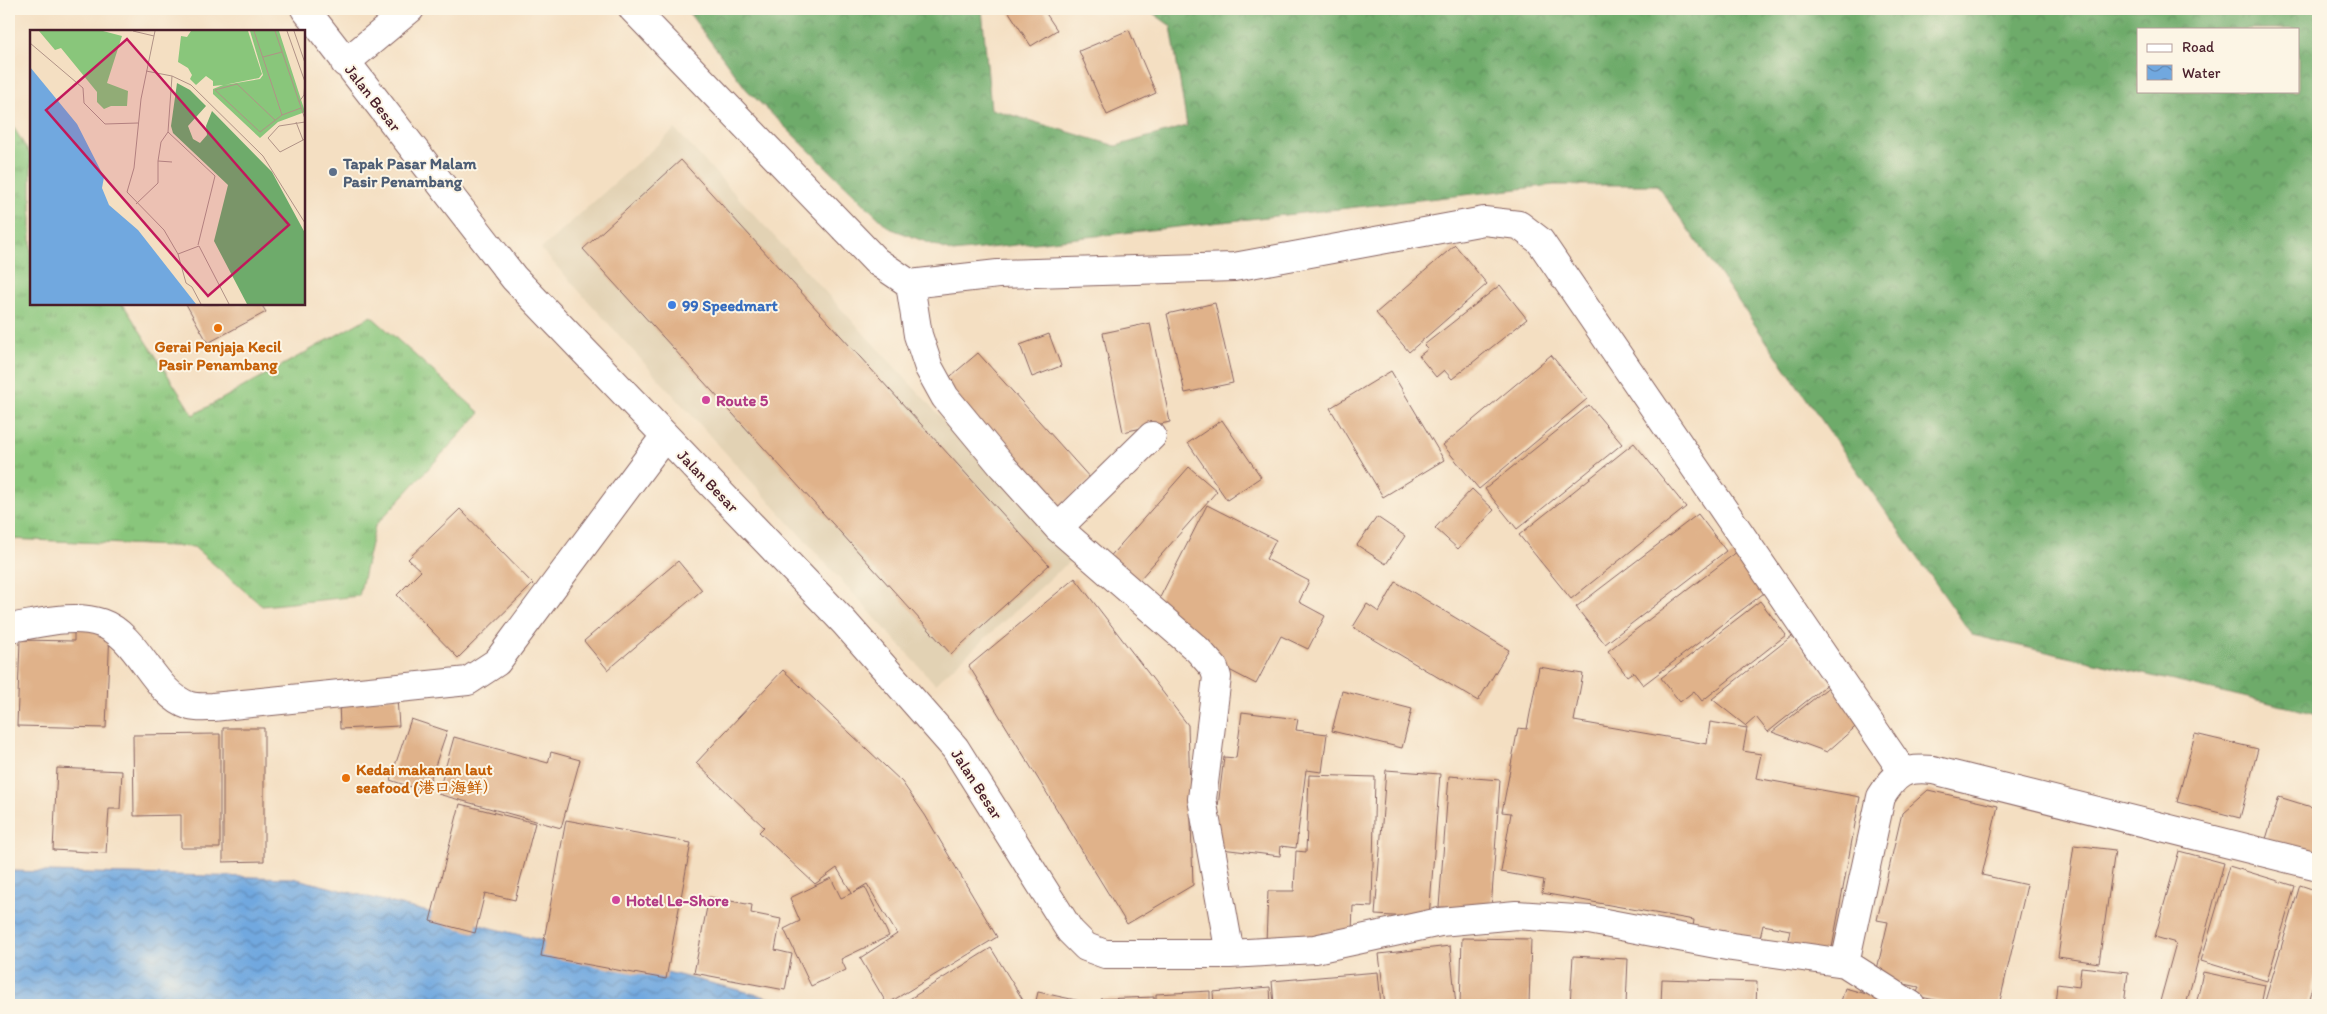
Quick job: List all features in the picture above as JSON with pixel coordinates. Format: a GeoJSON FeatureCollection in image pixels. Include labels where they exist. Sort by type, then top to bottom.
{"type":"FeatureCollection","features":[{"type":"Feature","properties":{"kind":"street","name":"Jalan Besar"},"geometry":{"type":"LineString","coordinates":[[305,9],[345,63],[514,278],[844,622],[955,748],[1070,931],[1086,947],[1104,954],[1230,954]]}},
{"type":"Feature","properties":{"kind":"street"},"geometry":{"type":"LineString","coordinates":[[345,63],[410,9]]}},
{"type":"Feature","properties":{"kind":"street"},"geometry":{"type":"LineString","coordinates":[[633,9],[876,261],[910,284],[998,274],[1234,267],[1484,221],[1519,225],[1540,241],[1902,772]]}},
{"type":"Feature","properties":{"kind":"street"},"geometry":{"type":"LineString","coordinates":[[910,284],[918,335],[929,368],[945,397],[1003,467],[1058,528],[1198,650],[1214,668],[1216,690],[1208,734],[1202,799],[1230,954],[1316,949],[1440,922],[1516,915],[1589,920],[1732,947],[1845,963],[1911,1005]]}},
{"type":"Feature","properties":{"kind":"street"},"geometry":{"type":"LineString","coordinates":[[9,628],[75,620],[101,623],[124,638],[171,694],[190,706],[213,707],[468,681],[497,662],[665,436]]}},
{"type":"Feature","properties":{"kind":"street"},"geometry":{"type":"LineString","coordinates":[[1058,528],[1152,436]]}},
{"type":"Feature","properties":{"kind":"street"},"geometry":{"type":"LineString","coordinates":[[1845,963],[1881,797],[1891,782],[1902,772],[1916,768],[1933,770],[2318,866]]}},
{"type":"Feature","properties":{"kind":"shaded area"},"geometry":{"type":"Polygon","coordinates":[[[675,129],[1072,559],[935,684],[541,249],[675,129]]]}},
{"type":"Feature","properties":{"kind":"green space"},"geometry":{"type":"Polygon","coordinates":[[[686,9],[982,9],[991,109],[1116,146],[1187,126],[1171,26],[1147,9],[2318,9],[2318,714],[1972,635],[1657,185],[1554,185],[953,252],[889,228],[747,90],[686,9]]]}},
{"type":"Feature","properties":{"kind":"green space"},"geometry":{"type":"Polygon","coordinates":[[[9,120],[30,154],[30,305],[124,305],[193,415],[371,316],[480,413],[375,526],[359,596],[262,606],[194,547],[9,539],[9,120]]]}},
{"type":"Feature","properties":{"kind":"water"},"geometry":{"type":"Polygon","coordinates":[[[9,871],[293,878],[798,1005],[9,1005],[9,871]]]}},
{"type":"Feature","properties":{"kind":"building"},"geometry":{"type":"Polygon","coordinates":[[[1007,9],[1043,9],[1057,30],[1031,46],[1007,9]]]}},
{"type":"Feature","properties":{"kind":"building"},"geometry":{"type":"Polygon","coordinates":[[[1129,30],[1156,93],[1107,115],[1079,51],[1129,30]]]}},
{"type":"Feature","properties":{"kind":"building"},"geometry":{"type":"Polygon","coordinates":[[[681,160],[1049,565],[951,654],[583,249],[681,160]]]}},
{"type":"Feature","properties":{"kind":"building"},"geometry":{"type":"Polygon","coordinates":[[[1455,245],[1487,284],[1409,352],[1376,313],[1455,245]]]}},
{"type":"Feature","properties":{"kind":"building"},"geometry":{"type":"Polygon","coordinates":[[[1500,285],[1527,319],[1452,379],[1444,370],[1436,377],[1419,356],[1428,349],[1424,345],[1500,285]]]}},
{"type":"Feature","properties":{"kind":"building"},"geometry":{"type":"Polygon","coordinates":[[[1215,303],[1233,383],[1185,393],[1167,314],[1215,303]]]}},
{"type":"Feature","properties":{"kind":"building","name":"Gerai Penjaja Kecil Pasir Penambang"},"geometry":{"type":"Polygon","coordinates":[[[187,305],[262,305],[266,312],[208,343],[187,305]]]}},
{"type":"Feature","properties":{"kind":"building"},"geometry":{"type":"Polygon","coordinates":[[[1150,323],[1170,422],[1123,432],[1103,333],[1150,323]]]}},
{"type":"Feature","properties":{"kind":"building"},"geometry":{"type":"Polygon","coordinates":[[[1049,334],[1061,366],[1032,377],[1020,345],[1049,334]]]}},
{"type":"Feature","properties":{"kind":"building"},"geometry":{"type":"Polygon","coordinates":[[[978,353],[1091,479],[1049,516],[945,381],[978,353]]]}},
{"type":"Feature","properties":{"kind":"building"},"geometry":{"type":"Polygon","coordinates":[[[1551,355],[1587,399],[1479,489],[1443,445],[1551,355]]]}},
{"type":"Feature","properties":{"kind":"building"},"geometry":{"type":"Polygon","coordinates":[[[1391,371],[1444,460],[1383,497],[1330,408],[1391,371]]]}},
{"type":"Feature","properties":{"kind":"building"},"geometry":{"type":"Polygon","coordinates":[[[1589,405],[1622,444],[1517,529],[1485,489],[1589,405]]]}},
{"type":"Feature","properties":{"kind":"building"},"geometry":{"type":"Polygon","coordinates":[[[1222,420],[1261,477],[1227,500],[1188,443],[1222,420]]]}},
{"type":"Feature","properties":{"kind":"building"},"geometry":{"type":"Polygon","coordinates":[[[1634,443],[1686,507],[1571,599],[1519,535],[1634,443]]]}},
{"type":"Feature","properties":{"kind":"building"},"geometry":{"type":"Polygon","coordinates":[[[1189,467],[1217,491],[1127,594],[1099,569],[1189,467]]]}},
{"type":"Feature","properties":{"kind":"building"},"geometry":{"type":"Polygon","coordinates":[[[1472,489],[1494,510],[1458,549],[1435,528],[1472,489]]]}},
{"type":"Feature","properties":{"kind":"building"},"geometry":{"type":"Polygon","coordinates":[[[1207,505],[1276,540],[1266,559],[1309,581],[1299,602],[1325,616],[1308,649],[1281,636],[1256,684],[1189,649],[1149,619],[1207,505]]]}},
{"type":"Feature","properties":{"kind":"building"},"geometry":{"type":"Polygon","coordinates":[[[460,509],[533,584],[458,658],[397,595],[421,571],[408,559],[460,509]]]}},
{"type":"Feature","properties":{"kind":"building"},"geometry":{"type":"Polygon","coordinates":[[[1698,514],[1726,551],[1605,644],[1576,607],[1698,514]]]}},
{"type":"Feature","properties":{"kind":"building"},"geometry":{"type":"Polygon","coordinates":[[[1377,517],[1405,536],[1386,564],[1357,545],[1377,517]]]}},
{"type":"Feature","properties":{"kind":"building"},"geometry":{"type":"Polygon","coordinates":[[[1738,551],[1768,590],[1643,685],[1633,672],[1627,676],[1608,651],[1738,551]]]}},
{"type":"Feature","properties":{"kind":"building"},"geometry":{"type":"Polygon","coordinates":[[[678,561],[702,590],[608,670],[584,641],[678,561]]]}},
{"type":"Feature","properties":{"kind":"building"},"geometry":{"type":"Polygon","coordinates":[[[1075,578],[1188,725],[1193,885],[1127,924],[969,666],[1075,578]]]}},
{"type":"Feature","properties":{"kind":"building"},"geometry":{"type":"Polygon","coordinates":[[[1396,582],[1509,650],[1478,701],[1353,627],[1367,604],[1379,612],[1396,582]]]}},
{"type":"Feature","properties":{"kind":"building"},"geometry":{"type":"Polygon","coordinates":[[[1760,601],[1786,635],[1702,701],[1694,691],[1680,702],[1661,678],[1760,601]]]}},
{"type":"Feature","properties":{"kind":"building"},"geometry":{"type":"Polygon","coordinates":[[[74,629],[110,629],[106,728],[17,726],[20,640],[74,641],[74,629]]]}},
{"type":"Feature","properties":{"kind":"building"},"geometry":{"type":"Polygon","coordinates":[[[1792,636],[1829,683],[1768,732],[1756,717],[1746,726],[1712,699],[1792,636]]]}},
{"type":"Feature","properties":{"kind":"building"},"geometry":{"type":"Polygon","coordinates":[[[1539,667],[1583,674],[1574,721],[1707,744],[1710,722],[1747,728],[1743,751],[1761,754],[1756,778],[1860,797],[1831,953],[1787,945],[1790,930],[1763,925],[1760,938],[1693,927],[1694,920],[1542,893],[1544,880],[1501,872],[1511,813],[1502,812],[1518,728],[1527,729],[1539,667]]]}},
{"type":"Feature","properties":{"kind":"building"},"geometry":{"type":"Polygon","coordinates":[[[783,670],[902,782],[925,815],[997,937],[887,1004],[860,958],[897,934],[867,884],[854,892],[865,887],[889,936],[841,959],[846,970],[811,986],[784,929],[800,921],[790,898],[831,878],[841,898],[852,893],[837,868],[815,884],[759,832],[764,827],[696,763],[783,670]]]}},
{"type":"Feature","properties":{"kind":"building"},"geometry":{"type":"Polygon","coordinates":[[[1830,686],[1862,721],[1827,752],[1772,732],[1830,686]]]}},
{"type":"Feature","properties":{"kind":"building"},"geometry":{"type":"Polygon","coordinates":[[[1342,691],[1412,709],[1402,748],[1332,731],[1342,691]]]}},
{"type":"Feature","properties":{"kind":"building"},"geometry":{"type":"Polygon","coordinates":[[[397,698],[399,726],[340,729],[339,701],[397,698]]]}},
{"type":"Feature","properties":{"kind":"building"},"geometry":{"type":"Polygon","coordinates":[[[1242,712],[1298,719],[1296,730],[1327,734],[1322,772],[1306,770],[1296,848],[1281,846],[1280,856],[1213,848],[1224,757],[1236,758],[1242,712]]]}},
{"type":"Feature","properties":{"kind":"building"},"geometry":{"type":"Polygon","coordinates":[[[411,719],[447,731],[426,792],[390,780],[411,719]]]}},
{"type":"Feature","properties":{"kind":"building"},"geometry":{"type":"Polygon","coordinates":[[[223,728],[264,728],[264,861],[223,862],[223,728]]]}},
{"type":"Feature","properties":{"kind":"building"},"geometry":{"type":"Polygon","coordinates":[[[220,734],[220,848],[181,848],[181,815],[134,816],[133,735],[220,734]]]}},
{"type":"Feature","properties":{"kind":"building"},"geometry":{"type":"Polygon","coordinates":[[[2195,734],[2258,749],[2240,818],[2177,802],[2195,734]]]}},
{"type":"Feature","properties":{"kind":"building"},"geometry":{"type":"Polygon","coordinates":[[[454,737],[548,763],[551,752],[580,760],[561,828],[438,794],[454,737]]]}},
{"type":"Feature","properties":{"kind":"building"},"geometry":{"type":"Polygon","coordinates":[[[57,768],[122,771],[120,809],[109,809],[106,853],[53,850],[57,768]]]}},
{"type":"Feature","properties":{"kind":"building"},"geometry":{"type":"Polygon","coordinates":[[[1386,770],[1440,774],[1429,918],[1375,915],[1386,770]]]}},
{"type":"Feature","properties":{"kind":"building"},"geometry":{"type":"Polygon","coordinates":[[[1309,775],[1375,777],[1372,907],[1353,906],[1352,932],[1322,932],[1322,945],[1266,943],[1268,891],[1294,891],[1296,851],[1306,852],[1309,775]]]}},
{"type":"Feature","properties":{"kind":"building"},"geometry":{"type":"Polygon","coordinates":[[[1449,776],[1500,780],[1491,910],[1439,907],[1449,776]]]}},
{"type":"Feature","properties":{"kind":"building"},"geometry":{"type":"Polygon","coordinates":[[[1928,790],[1998,806],[1982,875],[2027,885],[1999,1005],[1959,1005],[1916,996],[1919,987],[1875,978],[1888,922],[1877,920],[1902,813],[1928,790]]]}},
{"type":"Feature","properties":{"kind":"building"},"geometry":{"type":"Polygon","coordinates":[[[2279,797],[2318,809],[2318,854],[2266,839],[2279,797]]]}},
{"type":"Feature","properties":{"kind":"building"},"geometry":{"type":"Polygon","coordinates":[[[460,804],[535,823],[515,900],[485,893],[475,933],[430,921],[460,804]]]}},
{"type":"Feature","properties":{"kind":"building","name":"Hotel Le-Shore"},"geometry":{"type":"Polygon","coordinates":[[[566,820],[691,843],[666,979],[541,956],[566,820]]]}},
{"type":"Feature","properties":{"kind":"building"},"geometry":{"type":"Polygon","coordinates":[[[2074,845],[2115,850],[2099,963],[2058,957],[2074,845]]]}},
{"type":"Feature","properties":{"kind":"building"},"geometry":{"type":"Polygon","coordinates":[[[2179,851],[2224,863],[2186,1005],[2159,1005],[2176,943],[2155,937],[2179,851]]]}},
{"type":"Feature","properties":{"kind":"building"},"geometry":{"type":"Polygon","coordinates":[[[2229,866],[2295,886],[2267,981],[2201,961],[2229,866]]]}},
{"type":"Feature","properties":{"kind":"building"},"geometry":{"type":"Polygon","coordinates":[[[2300,885],[2318,891],[2318,967],[2307,1005],[2281,1005],[2265,1001],[2300,885]]]}},
{"type":"Feature","properties":{"kind":"building"},"geometry":{"type":"Polygon","coordinates":[[[709,897],[752,905],[751,913],[781,919],[775,950],[792,954],[785,990],[694,973],[709,897]]]}},
{"type":"Feature","properties":{"kind":"building"},"geometry":{"type":"Polygon","coordinates":[[[1462,938],[1531,939],[1529,1005],[1460,1005],[1462,938]]]}},
{"type":"Feature","properties":{"kind":"building"},"geometry":{"type":"Polygon","coordinates":[[[1450,946],[1456,1005],[1385,1005],[1379,954],[1450,946]]]}},
{"type":"Feature","properties":{"kind":"building"},"geometry":{"type":"Polygon","coordinates":[[[991,948],[1026,1005],[900,1005],[991,948]]]}},
{"type":"Feature","properties":{"kind":"building"},"geometry":{"type":"Polygon","coordinates":[[[1573,956],[1628,959],[1626,1005],[1570,1005],[1573,956]]]}},
{"type":"Feature","properties":{"kind":"building"},"geometry":{"type":"Polygon","coordinates":[[[2081,967],[2128,972],[2124,1005],[2055,1005],[2057,984],[2079,987],[2081,967]]]}},
{"type":"Feature","properties":{"kind":"building"},"geometry":{"type":"Polygon","coordinates":[[[1378,972],[1381,1005],[1274,1005],[1272,981],[1378,972]]]}},
{"type":"Feature","properties":{"kind":"building"},"geometry":{"type":"Polygon","coordinates":[[[2203,972],[2265,985],[2261,1005],[2196,1005],[2203,972]]]}},
{"type":"Feature","properties":{"kind":"building"},"geometry":{"type":"Polygon","coordinates":[[[1662,979],[1757,982],[1756,1005],[1661,1005],[1662,979]]]}},
{"type":"Feature","properties":{"kind":"building"},"geometry":{"type":"Polygon","coordinates":[[[2318,982],[2318,1005],[2312,1005],[2318,982]]]}},
{"type":"Feature","properties":{"kind":"building"},"geometry":{"type":"Polygon","coordinates":[[[1270,987],[1271,1005],[1214,1005],[1213,992],[1270,987]]]}},
{"type":"Feature","properties":{"kind":"building"},"geometry":{"type":"Polygon","coordinates":[[[1845,988],[1906,1005],[1840,1005],[1845,988]]]}},
{"type":"Feature","properties":{"kind":"building"},"geometry":{"type":"Polygon","coordinates":[[[1210,991],[1210,1005],[1156,1005],[1156,994],[1210,991]]]}},
{"type":"Feature","properties":{"kind":"building"},"geometry":{"type":"Polygon","coordinates":[[[1038,992],[1085,1002],[1085,1005],[1035,1005],[1038,992]]]}},
{"type":"Feature","properties":{"kind":"building"},"geometry":{"type":"Polygon","coordinates":[[[1154,997],[1154,1005],[1101,1005],[1101,999],[1154,997]]]}},
{"type":"Feature","properties":{"kind":"place","name":"Tapak Pasar Malam Pasir Penambang"},"geometry":{"type":"Point","coordinates":[333,172]}},
{"type":"Feature","properties":{"kind":"place","name":"99 Speedmart"},"geometry":{"type":"Point","coordinates":[672,305]}},
{"type":"Feature","properties":{"kind":"place","name":"Gerai Penjaja Kecil Pasir Penambang"},"geometry":{"type":"Point","coordinates":[218,328]}},
{"type":"Feature","properties":{"kind":"place","name":"Route 5"},"geometry":{"type":"Point","coordinates":[706,400]}},
{"type":"Feature","properties":{"kind":"place","name":"Kedai makanan laut seafood (港口海鲜）"},"geometry":{"type":"Point","coordinates":[346,778]}},
{"type":"Feature","properties":{"kind":"place","name":"Hotel Le-Shore"},"geometry":{"type":"Point","coordinates":[616,900]}}]}
